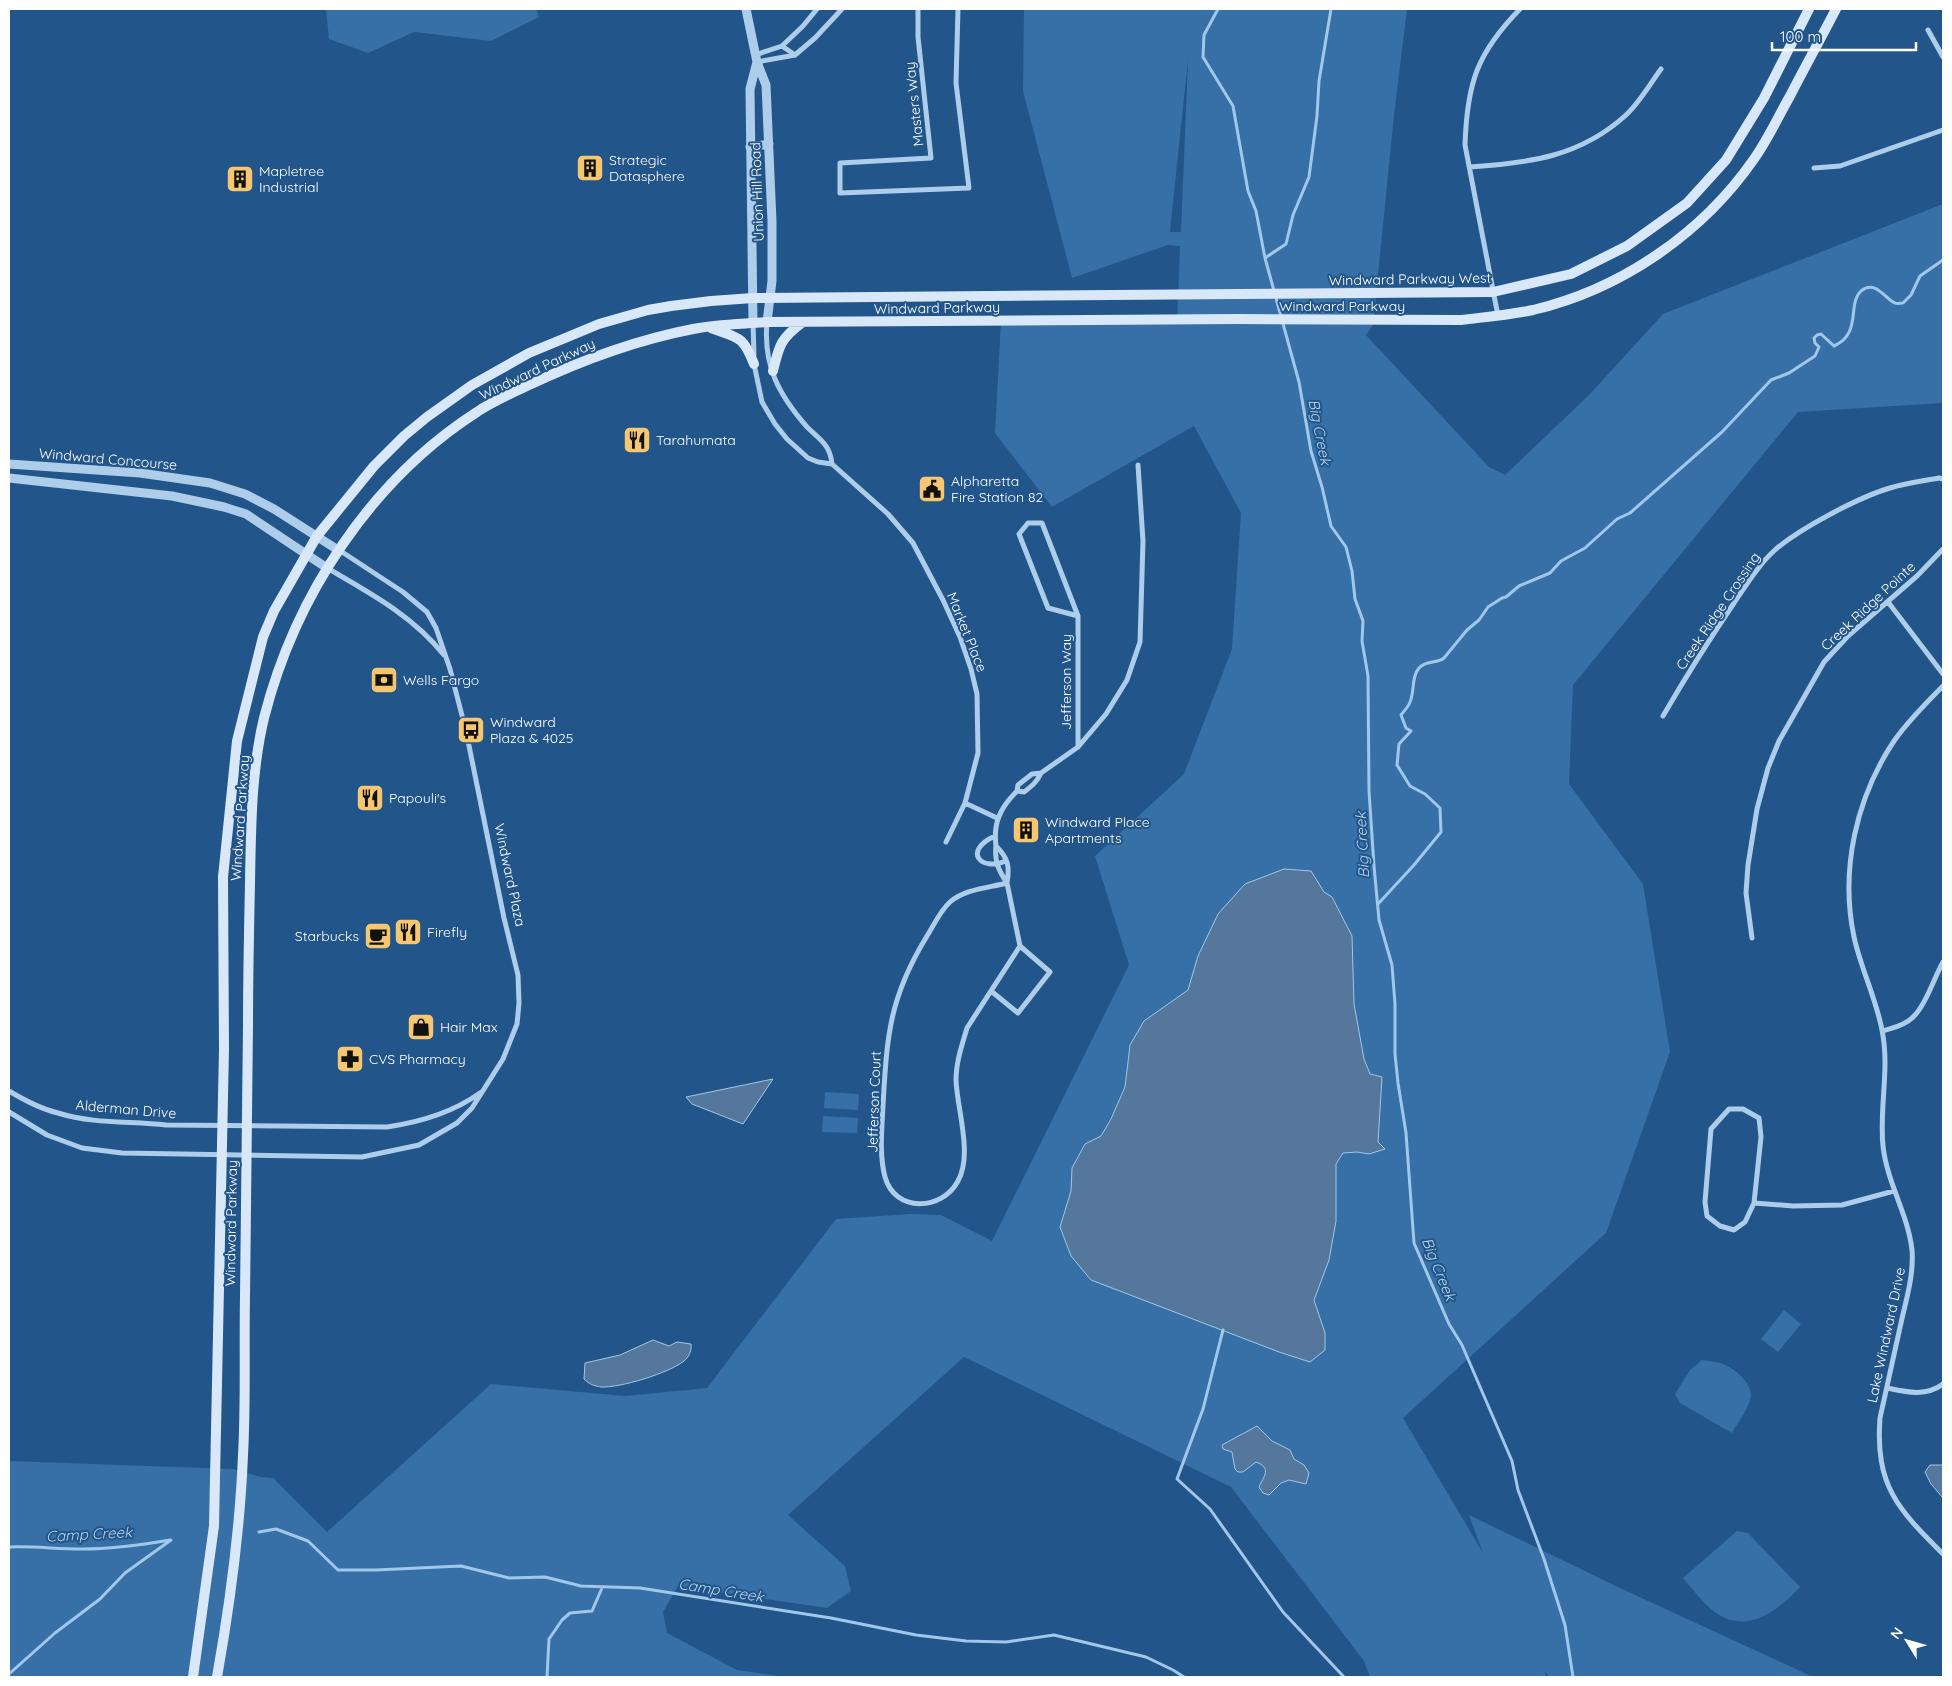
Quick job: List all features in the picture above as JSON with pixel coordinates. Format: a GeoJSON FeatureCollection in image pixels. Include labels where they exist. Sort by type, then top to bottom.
{"type":"FeatureCollection","features":[{"type":"Feature","properties":{"kind":"main road","name":"Windward Parkway West"},"geometry":{"type":"LineString","coordinates":[[1241,295],[1493,292],[1571,274],[1627,246],[1687,203],[1726,160],[1764,98],[1809,9]]}},
{"type":"Feature","properties":{"kind":"main road","name":"Windward Parkway"},"geometry":{"type":"LineString","coordinates":[[217,1677],[228,1617],[238,1534],[243,1455],[246,1375],[246,1155],[251,825],[254,780],[264,718],[280,668],[300,617],[338,550],[389,486],[442,437],[479,410],[600,354],[635,342],[708,327],[767,322],[1237,319],[1461,320],[1498,316],[1570,299],[1604,285],[1646,263],[1688,231],[1724,197],[1754,159],[1773,128],[1836,9]]}},
{"type":"Feature","properties":{"kind":"main road","name":"Windward Parkway"},"geometry":{"type":"LineString","coordinates":[[193,1677],[214,1526],[224,1050],[223,877],[236,741],[264,637],[274,612],[317,536],[374,466],[404,436],[450,400],[494,372],[529,353],[573,333],[625,316],[671,306],[753,298],[1241,295]]}},
{"type":"Feature","properties":{"kind":"main road"},"geometry":{"type":"LineString","coordinates":[[772,371],[781,341],[803,322]]}},
{"type":"Feature","properties":{"kind":"main road"},"geometry":{"type":"LineString","coordinates":[[708,327],[741,340],[748,347],[754,364]]}},
{"type":"Feature","properties":{"kind":"street","name":"Union Hill Road"},"geometry":{"type":"LineString","coordinates":[[746,9],[756,58],[766,84],[770,144],[772,259],[767,322]]}},
{"type":"Feature","properties":{"kind":"street"},"geometry":{"type":"LineString","coordinates":[[756,58],[782,46],[803,26],[816,9]]}},
{"type":"Feature","properties":{"kind":"street"},"geometry":{"type":"LineString","coordinates":[[756,58],[795,55],[815,38],[842,9]]}},
{"type":"Feature","properties":{"kind":"street","name":"Masters Way"},"geometry":{"type":"LineString","coordinates":[[918,9],[918,37],[931,158],[840,163],[840,193],[969,188],[956,83],[958,9]]}},
{"type":"Feature","properties":{"kind":"street"},"geometry":{"type":"LineString","coordinates":[[1498,316],[1465,145],[1466,120],[1473,78],[1493,40],[1520,9]]}},
{"type":"Feature","properties":{"kind":"street"},"geometry":{"type":"LineString","coordinates":[[1928,30],[1943,56]]}},
{"type":"Feature","properties":{"kind":"street"},"geometry":{"type":"LineString","coordinates":[[782,46],[795,55]]}},
{"type":"Feature","properties":{"kind":"street","name":"Union Hill Road"},"geometry":{"type":"LineString","coordinates":[[753,323],[750,89],[756,58]]}},
{"type":"Feature","properties":{"kind":"street"},"geometry":{"type":"LineString","coordinates":[[1470,168],[1551,157],[1586,144],[1626,115],[1661,69]]}},
{"type":"Feature","properties":{"kind":"street"},"geometry":{"type":"LineString","coordinates":[[1814,168],[1840,166],[1943,130]]}},
{"type":"Feature","properties":{"kind":"street"},"geometry":{"type":"LineString","coordinates":[[750,147],[770,144]]}},
{"type":"Feature","properties":{"kind":"street","name":"Market Place"},"geometry":{"type":"LineString","coordinates":[[767,322],[766,342],[777,385],[784,399],[806,425],[828,446],[832,464]]}},
{"type":"Feature","properties":{"kind":"street","name":"Market Place"},"geometry":{"type":"LineString","coordinates":[[753,323],[754,364],[762,402],[775,424],[787,439],[808,458],[832,464],[883,509],[913,543],[939,592],[972,669],[977,694],[978,753],[965,803],[946,842]]}},
{"type":"Feature","properties":{"kind":"street","name":"Windward Concourse"},"geometry":{"type":"LineString","coordinates":[[9,464],[140,473],[210,483],[245,494],[274,509],[338,550]]}},
{"type":"Feature","properties":{"kind":"street"},"geometry":{"type":"LineString","coordinates":[[1017,791],[1024,792],[1038,781],[1042,773],[1078,747],[1106,714],[1127,680],[1140,642],[1143,541],[1138,465]]}},
{"type":"Feature","properties":{"kind":"street","name":"Windward Concourse"},"geometry":{"type":"LineString","coordinates":[[9,478],[172,496],[224,508],[246,514],[306,555]]}},
{"type":"Feature","properties":{"kind":"street","name":"Creek Ridge Crossing"},"geometry":{"type":"LineString","coordinates":[[1663,716],[1757,569],[1777,548],[1797,534],[1836,512],[1877,492],[1904,484],[1939,478],[1943,479]]}},
{"type":"Feature","properties":{"kind":"street","name":"Jefferson Way"},"geometry":{"type":"LineString","coordinates":[[1078,616],[1048,608],[1019,534],[1028,523],[1042,523],[1078,616],[1078,747]]}},
{"type":"Feature","properties":{"kind":"street","name":"Creek Ridge Pointe"},"geometry":{"type":"LineString","coordinates":[[1752,938],[1746,893],[1748,864],[1757,809],[1768,768],[1778,741],[1824,662],[1848,636],[1917,576],[1943,549]]}},
{"type":"Feature","properties":{"kind":"street","name":"Windward Plaza"},"geometry":{"type":"LineString","coordinates":[[222,1155],[362,1157],[409,1148],[431,1139],[457,1122],[472,1108],[503,1059],[516,1024],[519,1004],[518,976],[504,918],[466,731],[447,660],[436,628],[427,612],[403,592],[338,550]]}},
{"type":"Feature","properties":{"kind":"street","name":"Windward Plaza"},"geometry":{"type":"LineString","coordinates":[[306,555],[384,601],[410,620],[424,632],[447,660]]}},
{"type":"Feature","properties":{"kind":"street"},"geometry":{"type":"LineString","coordinates":[[1888,602],[1943,674]]}},
{"type":"Feature","properties":{"kind":"street","name":"Lake Windward Drive"},"geometry":{"type":"LineString","coordinates":[[1943,686],[1911,719],[1881,763],[1863,804],[1854,838],[1850,865],[1849,899],[1854,936],[1861,966],[1882,1031],[1885,1068],[1882,1127],[1883,1148],[1894,1191],[1907,1222],[1912,1252],[1910,1284],[1880,1418],[1881,1460],[1884,1475],[1895,1499],[1909,1520],[1943,1554]]}},
{"type":"Feature","properties":{"kind":"street"},"geometry":{"type":"LineString","coordinates":[[991,991],[1018,1013],[1050,972],[1020,946],[1007,882],[995,858],[996,846],[994,836],[996,818],[1006,802],[1017,791],[1018,785],[1032,774],[1042,773]]}},
{"type":"Feature","properties":{"kind":"street"},"geometry":{"type":"LineString","coordinates":[[1026,778],[1032,786]]}},
{"type":"Feature","properties":{"kind":"street"},"geometry":{"type":"LineString","coordinates":[[965,803],[996,818]]}},
{"type":"Feature","properties":{"kind":"street"},"geometry":{"type":"LineString","coordinates":[[994,836],[981,844],[977,853],[980,860],[997,865],[1006,861]]}},
{"type":"Feature","properties":{"kind":"street"},"geometry":{"type":"LineString","coordinates":[[996,846],[1004,854],[1010,869],[1007,882]]}},
{"type":"Feature","properties":{"kind":"street","name":"Jefferson Court"},"geometry":{"type":"LineString","coordinates":[[1007,882],[959,896],[949,903],[920,946],[898,993],[888,1035],[881,1141],[885,1178],[892,1191],[901,1199],[916,1204],[940,1201],[958,1181],[962,1170],[964,1149],[956,1082],[957,1067],[967,1028],[1020,946]]}},
{"type":"Feature","properties":{"kind":"street"},"geometry":{"type":"LineString","coordinates":[[1882,1031],[1901,1025],[1912,1018],[1921,1006],[1943,962]]}},
{"type":"Feature","properties":{"kind":"street","name":"Alderman Drive"},"geometry":{"type":"LineString","coordinates":[[9,1091],[58,1113],[98,1121],[166,1125],[247,1125]]}},
{"type":"Feature","properties":{"kind":"street","name":"Windward Plaza"},"geometry":{"type":"LineString","coordinates":[[247,1125],[387,1127],[411,1124],[445,1113],[483,1091]]}},
{"type":"Feature","properties":{"kind":"street"},"geometry":{"type":"LineString","coordinates":[[1729,1109],[1743,1109],[1759,1118],[1761,1137],[1754,1203],[1745,1222],[1734,1230],[1720,1226],[1707,1216],[1705,1202],[1711,1129],[1729,1109]]}},
{"type":"Feature","properties":{"kind":"street"},"geometry":{"type":"LineString","coordinates":[[9,1112],[47,1134],[82,1148],[122,1153],[222,1155]]}},
{"type":"Feature","properties":{"kind":"street"},"geometry":{"type":"LineString","coordinates":[[1754,1203],[1793,1206],[1842,1205],[1894,1191]]}},
{"type":"Feature","properties":{"kind":"street"},"geometry":{"type":"LineString","coordinates":[[1887,1388],[1910,1393],[1923,1392],[1943,1384]]}},
{"type":"Feature","properties":{"kind":"shaded area"},"geometry":{"type":"Polygon","coordinates":[[[326,9],[536,9],[539,17],[491,41],[414,32],[368,53],[329,39],[326,9]]]}},
{"type":"Feature","properties":{"kind":"shaded area"},"geometry":{"type":"Polygon","coordinates":[[[1024,9],[1407,9],[1394,115],[1373,325],[1366,335],[1489,467],[1505,475],[1589,395],[1663,314],[1943,204],[1943,403],[1798,412],[1573,685],[1569,784],[1643,884],[1670,1052],[1606,1233],[1403,1418],[1483,1553],[1469,1515],[1620,1588],[1813,1677],[1549,1677],[1545,1671],[1546,1677],[1370,1677],[1364,1661],[1231,1487],[964,1357],[788,1515],[845,1566],[851,1591],[827,1608],[678,1586],[663,1612],[667,1633],[737,1670],[786,1677],[9,1677],[9,1461],[233,1469],[261,1477],[273,1478],[327,1532],[491,1384],[625,1396],[707,1388],[836,1219],[910,1214],[941,1215],[992,1241],[1129,965],[1095,856],[1184,774],[1232,649],[1241,513],[1194,426],[1052,507],[995,433],[1001,321],[1177,324],[1180,246],[1168,245],[1072,278],[1023,91],[1024,9]],[[1188,60],[1170,231],[1181,232],[1188,60]]]}},
{"type":"Feature","properties":{"kind":"shaded area"},"geometry":{"type":"Polygon","coordinates":[[[1284,869],[1311,871],[1324,892],[1332,897],[1352,936],[1354,1004],[1364,1059],[1370,1074],[1382,1077],[1378,1142],[1385,1149],[1369,1154],[1357,1152],[1343,1153],[1336,1164],[1336,1221],[1329,1260],[1314,1300],[1325,1333],[1325,1350],[1310,1362],[1279,1352],[1091,1280],[1071,1256],[1060,1227],[1071,1191],[1072,1168],[1085,1144],[1101,1136],[1111,1119],[1125,1087],[1130,1045],[1144,1021],[1188,990],[1198,956],[1218,914],[1245,884],[1284,869]]]}},
{"type":"Feature","properties":{"kind":"shaded area"},"geometry":{"type":"Polygon","coordinates":[[[773,1079],[743,1124],[692,1104],[686,1097],[773,1079]]]}},
{"type":"Feature","properties":{"kind":"shaded area"},"geometry":{"type":"Polygon","coordinates":[[[825,1092],[859,1094],[858,1110],[824,1108],[825,1092]]]}},
{"type":"Feature","properties":{"kind":"shaded area"},"geometry":{"type":"Polygon","coordinates":[[[823,1116],[858,1118],[857,1133],[822,1132],[823,1116]]]}},
{"type":"Feature","properties":{"kind":"shaded area"},"geometry":{"type":"Polygon","coordinates":[[[1784,1310],[1801,1324],[1778,1352],[1761,1339],[1784,1310]]]}},
{"type":"Feature","properties":{"kind":"shaded area"},"geometry":{"type":"Polygon","coordinates":[[[653,1340],[669,1346],[677,1342],[691,1344],[691,1351],[686,1359],[677,1366],[632,1382],[601,1387],[592,1385],[584,1379],[585,1363],[620,1355],[653,1340]]]}},
{"type":"Feature","properties":{"kind":"shaded area"},"geometry":{"type":"Polygon","coordinates":[[[1702,1360],[1720,1363],[1729,1367],[1741,1376],[1750,1389],[1749,1404],[1732,1433],[1680,1403],[1675,1394],[1690,1370],[1702,1360]]]}},
{"type":"Feature","properties":{"kind":"shaded area"},"geometry":{"type":"Polygon","coordinates":[[[1257,1426],[1272,1441],[1290,1450],[1294,1459],[1304,1465],[1309,1473],[1306,1484],[1289,1480],[1281,1483],[1269,1495],[1263,1493],[1259,1487],[1265,1473],[1264,1467],[1261,1464],[1256,1462],[1243,1472],[1238,1472],[1235,1469],[1232,1452],[1223,1449],[1222,1445],[1257,1426]]]}},
{"type":"Feature","properties":{"kind":"shaded area"},"geometry":{"type":"Polygon","coordinates":[[[1930,1465],[1943,1465],[1943,1498],[1931,1484],[1925,1472],[1930,1465]]]}},
{"type":"Feature","properties":{"kind":"shaded area"},"geometry":{"type":"Polygon","coordinates":[[[1737,1531],[1748,1533],[1800,1587],[1791,1597],[1770,1613],[1747,1621],[1735,1621],[1723,1617],[1711,1609],[1683,1578],[1737,1531]]]}},
{"type":"Feature","properties":{"kind":"waterway","name":"Big Creek"},"geometry":{"type":"LineString","coordinates":[[1218,9],[1204,35],[1203,57],[1233,106],[1248,191],[1256,211],[1265,258],[1299,382],[1311,451],[1331,526],[1346,547],[1352,571],[1355,599],[1363,621],[1362,641],[1368,676],[1369,791],[1374,866],[1379,920],[1392,965],[1395,1004],[1395,1054],[1406,1133],[1414,1243],[1449,1324],[1462,1345],[1512,1461],[1518,1490],[1544,1559],[1565,1625],[1573,1677]]}},
{"type":"Feature","properties":{"kind":"waterway"},"geometry":{"type":"LineString","coordinates":[[1265,258],[1286,244],[1293,215],[1309,177],[1317,116],[1319,81],[1331,9]]}},
{"type":"Feature","properties":{"kind":"waterway"},"geometry":{"type":"LineString","coordinates":[[1378,904],[1441,832],[1440,808],[1425,794],[1410,786],[1397,765],[1399,744],[1411,731],[1406,728],[1401,715],[1408,707],[1415,676],[1419,668],[1444,658],[1467,630],[1479,620],[1488,607],[1506,597],[1519,586],[1550,573],[1561,561],[1585,548],[1617,519],[1630,513],[1722,432],[1771,380],[1789,373],[1815,356],[1819,347],[1815,343],[1814,338],[1817,335],[1821,334],[1834,346],[1843,341],[1851,327],[1855,303],[1861,291],[1866,288],[1876,288],[1891,301],[1903,303],[1911,295],[1920,276],[1943,260]]}},
{"type":"Feature","properties":{"kind":"waterway"},"geometry":{"type":"LineString","coordinates":[[1223,1330],[1203,1409],[1177,1479],[1210,1509],[1283,1612],[1344,1677]]}},
{"type":"Feature","properties":{"kind":"waterway","name":"Camp Creek"},"geometry":{"type":"LineString","coordinates":[[259,1532],[276,1529],[308,1541],[338,1570],[461,1566],[509,1578],[545,1577],[581,1586],[640,1588],[831,1618],[916,1635],[966,1641],[1006,1642],[1054,1635],[1146,1657],[1184,1677]]}},
{"type":"Feature","properties":{"kind":"waterway","name":"Camp Creek"},"geometry":{"type":"LineString","coordinates":[[9,1547],[93,1549],[170,1540]]}},
{"type":"Feature","properties":{"kind":"waterway"},"geometry":{"type":"LineString","coordinates":[[9,1674],[55,1633],[100,1599],[125,1573],[171,1540]]}},
{"type":"Feature","properties":{"kind":"waterway"},"geometry":{"type":"LineString","coordinates":[[547,1677],[549,1639],[562,1620],[570,1613],[592,1611],[602,1588]]}},
{"type":"Feature","properties":{"kind":"place","name":"Strategic Datasphere"},"geometry":{"type":"Point","coordinates":[590,168]}},
{"type":"Feature","properties":{"kind":"place","name":"Mapletree Industrial"},"geometry":{"type":"Point","coordinates":[240,179]}},
{"type":"Feature","properties":{"kind":"place","name":"Tarahumata"},"geometry":{"type":"Point","coordinates":[637,440]}},
{"type":"Feature","properties":{"kind":"place","name":"Alpharetta Fire Station 82"},"geometry":{"type":"Point","coordinates":[932,489]}},
{"type":"Feature","properties":{"kind":"place","name":"Wells Fargo"},"geometry":{"type":"Point","coordinates":[384,680]}},
{"type":"Feature","properties":{"kind":"place","name":"Windward Plaza & 4025"},"geometry":{"type":"Point","coordinates":[471,730]}},
{"type":"Feature","properties":{"kind":"place","name":"Papouli's"},"geometry":{"type":"Point","coordinates":[370,798]}},
{"type":"Feature","properties":{"kind":"place","name":"Windward Place Apartments"},"geometry":{"type":"Point","coordinates":[1026,830]}},
{"type":"Feature","properties":{"kind":"place","name":"Firefly"},"geometry":{"type":"Point","coordinates":[408,932]}},
{"type":"Feature","properties":{"kind":"place","name":"Starbucks"},"geometry":{"type":"Point","coordinates":[378,936]}},
{"type":"Feature","properties":{"kind":"place","name":"Hair Max"},"geometry":{"type":"Point","coordinates":[421,1027]}},
{"type":"Feature","properties":{"kind":"place","name":"CVS Pharmacy"},"geometry":{"type":"Point","coordinates":[350,1059]}}]}
